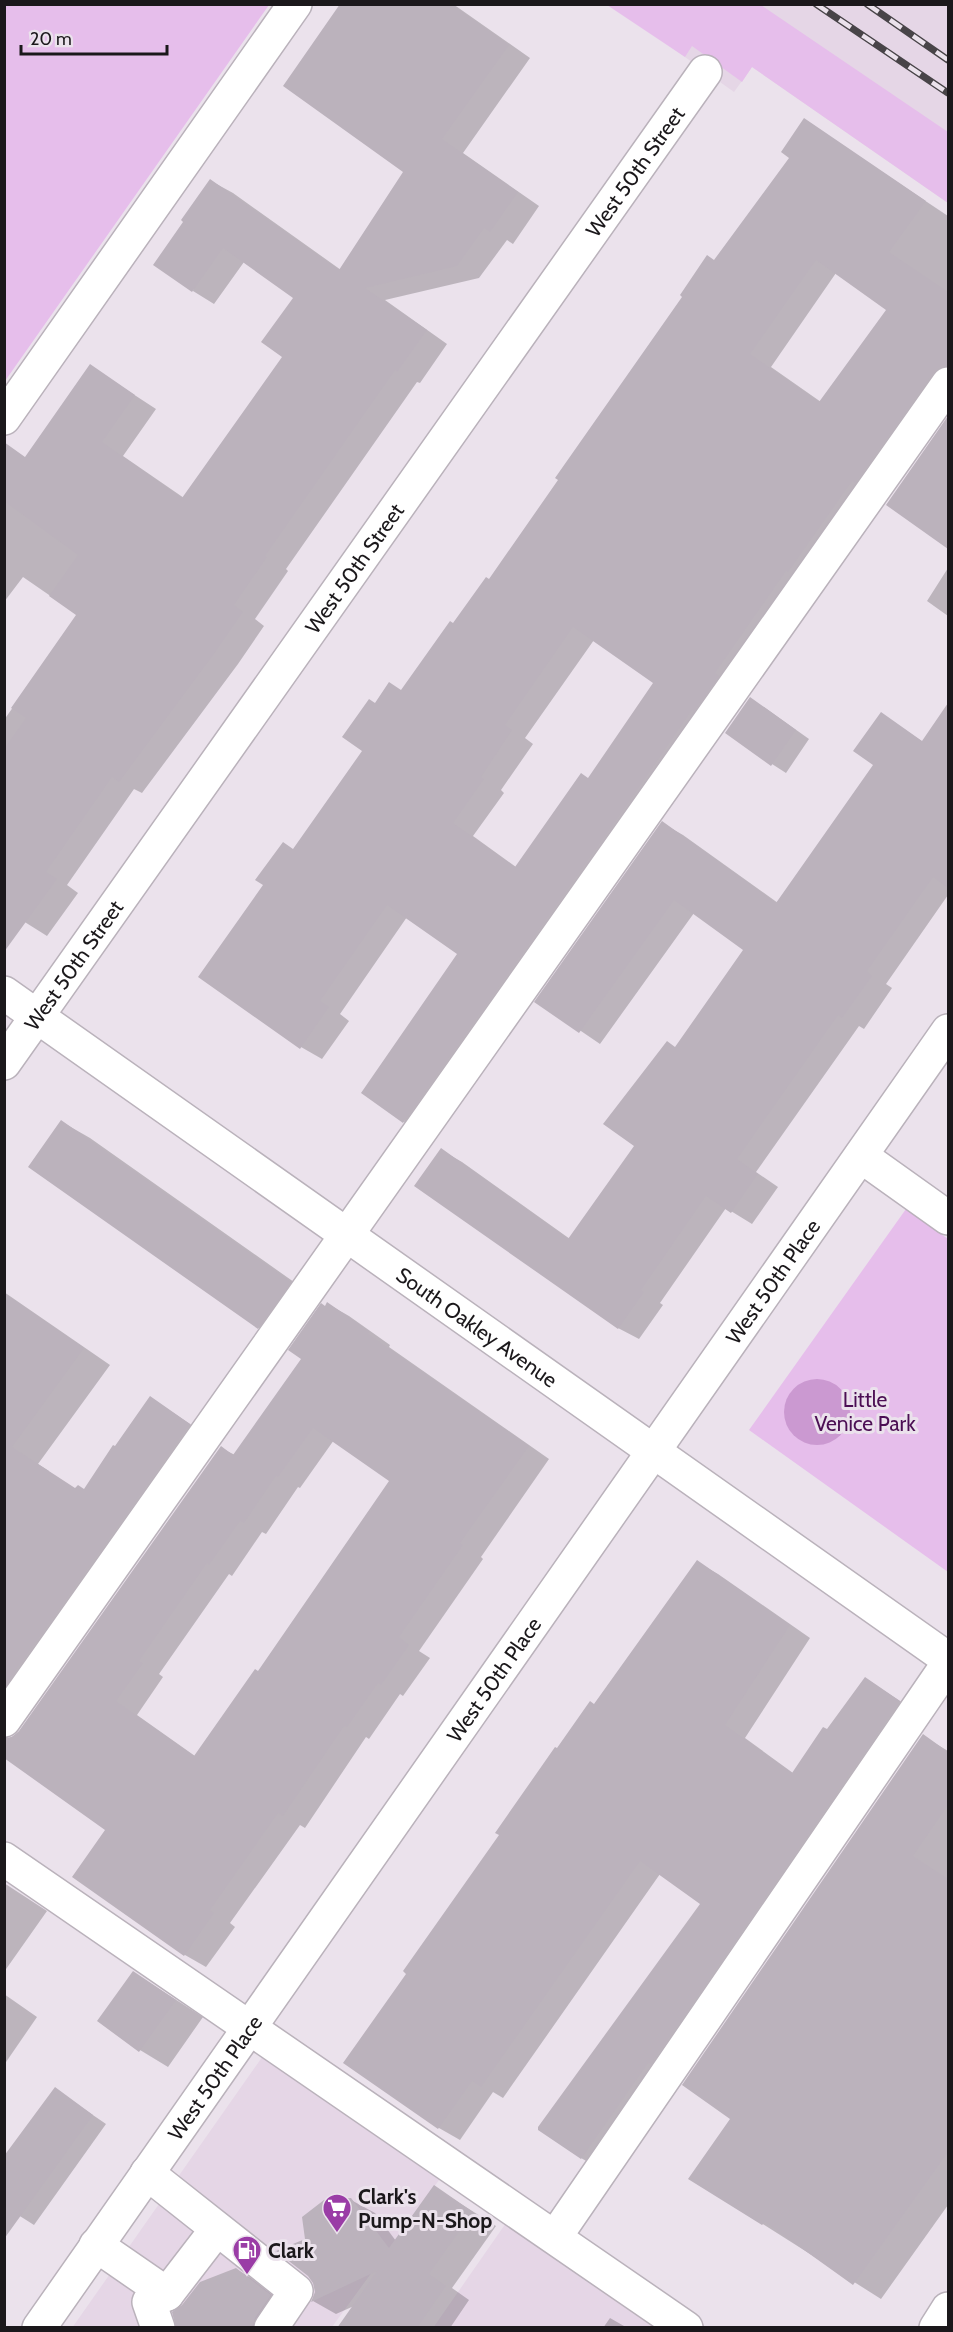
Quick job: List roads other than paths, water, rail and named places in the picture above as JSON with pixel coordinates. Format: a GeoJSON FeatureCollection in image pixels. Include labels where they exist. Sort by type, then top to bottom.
{"type":"FeatureCollection","features":[{"type":"Feature","properties":{"kind":"street"},"geometry":{"type":"LineString","coordinates":[[4,418],[294,4]]}},
{"type":"Feature","properties":{"kind":"street","name":"West 50th Street"},"geometry":{"type":"LineString","coordinates":[[4,1063],[705,72]]}},
{"type":"Feature","properties":{"kind":"street"},"geometry":{"type":"LineString","coordinates":[[4,1720],[948,384]]}},
{"type":"Feature","properties":{"kind":"street","name":"South Oakley Avenue"},"geometry":{"type":"LineString","coordinates":[[4,993],[654,1451],[948,1662]]}},
{"type":"Feature","properties":{"kind":"street","name":"West 50th Place"},"geometry":{"type":"LineString","coordinates":[[39,2328],[948,1031]]}},
{"type":"Feature","properties":{"kind":"street"},"geometry":{"type":"LineString","coordinates":[[861,1156],[948,1218]]}},
{"type":"Feature","properties":{"kind":"street"},"geometry":{"type":"LineString","coordinates":[[555,2237],[948,1662]]}},
{"type":"Feature","properties":{"kind":"street"},"geometry":{"type":"LineString","coordinates":[[4,1859],[686,2328]]}},
{"type":"Feature","properties":{"kind":"street"},"geometry":{"type":"LineString","coordinates":[[147,2173],[296,2291],[271,2328]]}},
{"type":"Feature","properties":{"kind":"street"},"geometry":{"type":"LineString","coordinates":[[158,2328],[149,2302],[167,2294],[217,2229]]}},
{"type":"Feature","properties":{"kind":"street"},"geometry":{"type":"LineString","coordinates":[[96,2245],[167,2294]]}},
{"type":"Feature","properties":{"kind":"street"},"geometry":{"type":"LineString","coordinates":[[936,2328],[948,2309]]}},
{"type":"Feature","properties":{"kind":"railway"},"geometry":{"type":"LineString","coordinates":[[816,4],[948,93]]}},
{"type":"Feature","properties":{"kind":"railway"},"geometry":{"type":"LineString","coordinates":[[867,4],[948,60]]}},
{"type":"Feature","properties":{"kind":"place","name":"Clark's Pump-N-Shop"},"geometry":{"type":"Point","coordinates":[337,2234]}},
{"type":"Feature","properties":{"kind":"place","name":"Clark"},"geometry":{"type":"Point","coordinates":[247,2276]}},
{"type":"Feature","properties":{"kind":"park label","name":"Little Venice Park"},"geometry":{"type":"Point","coordinates":[865,1411]}}]}
